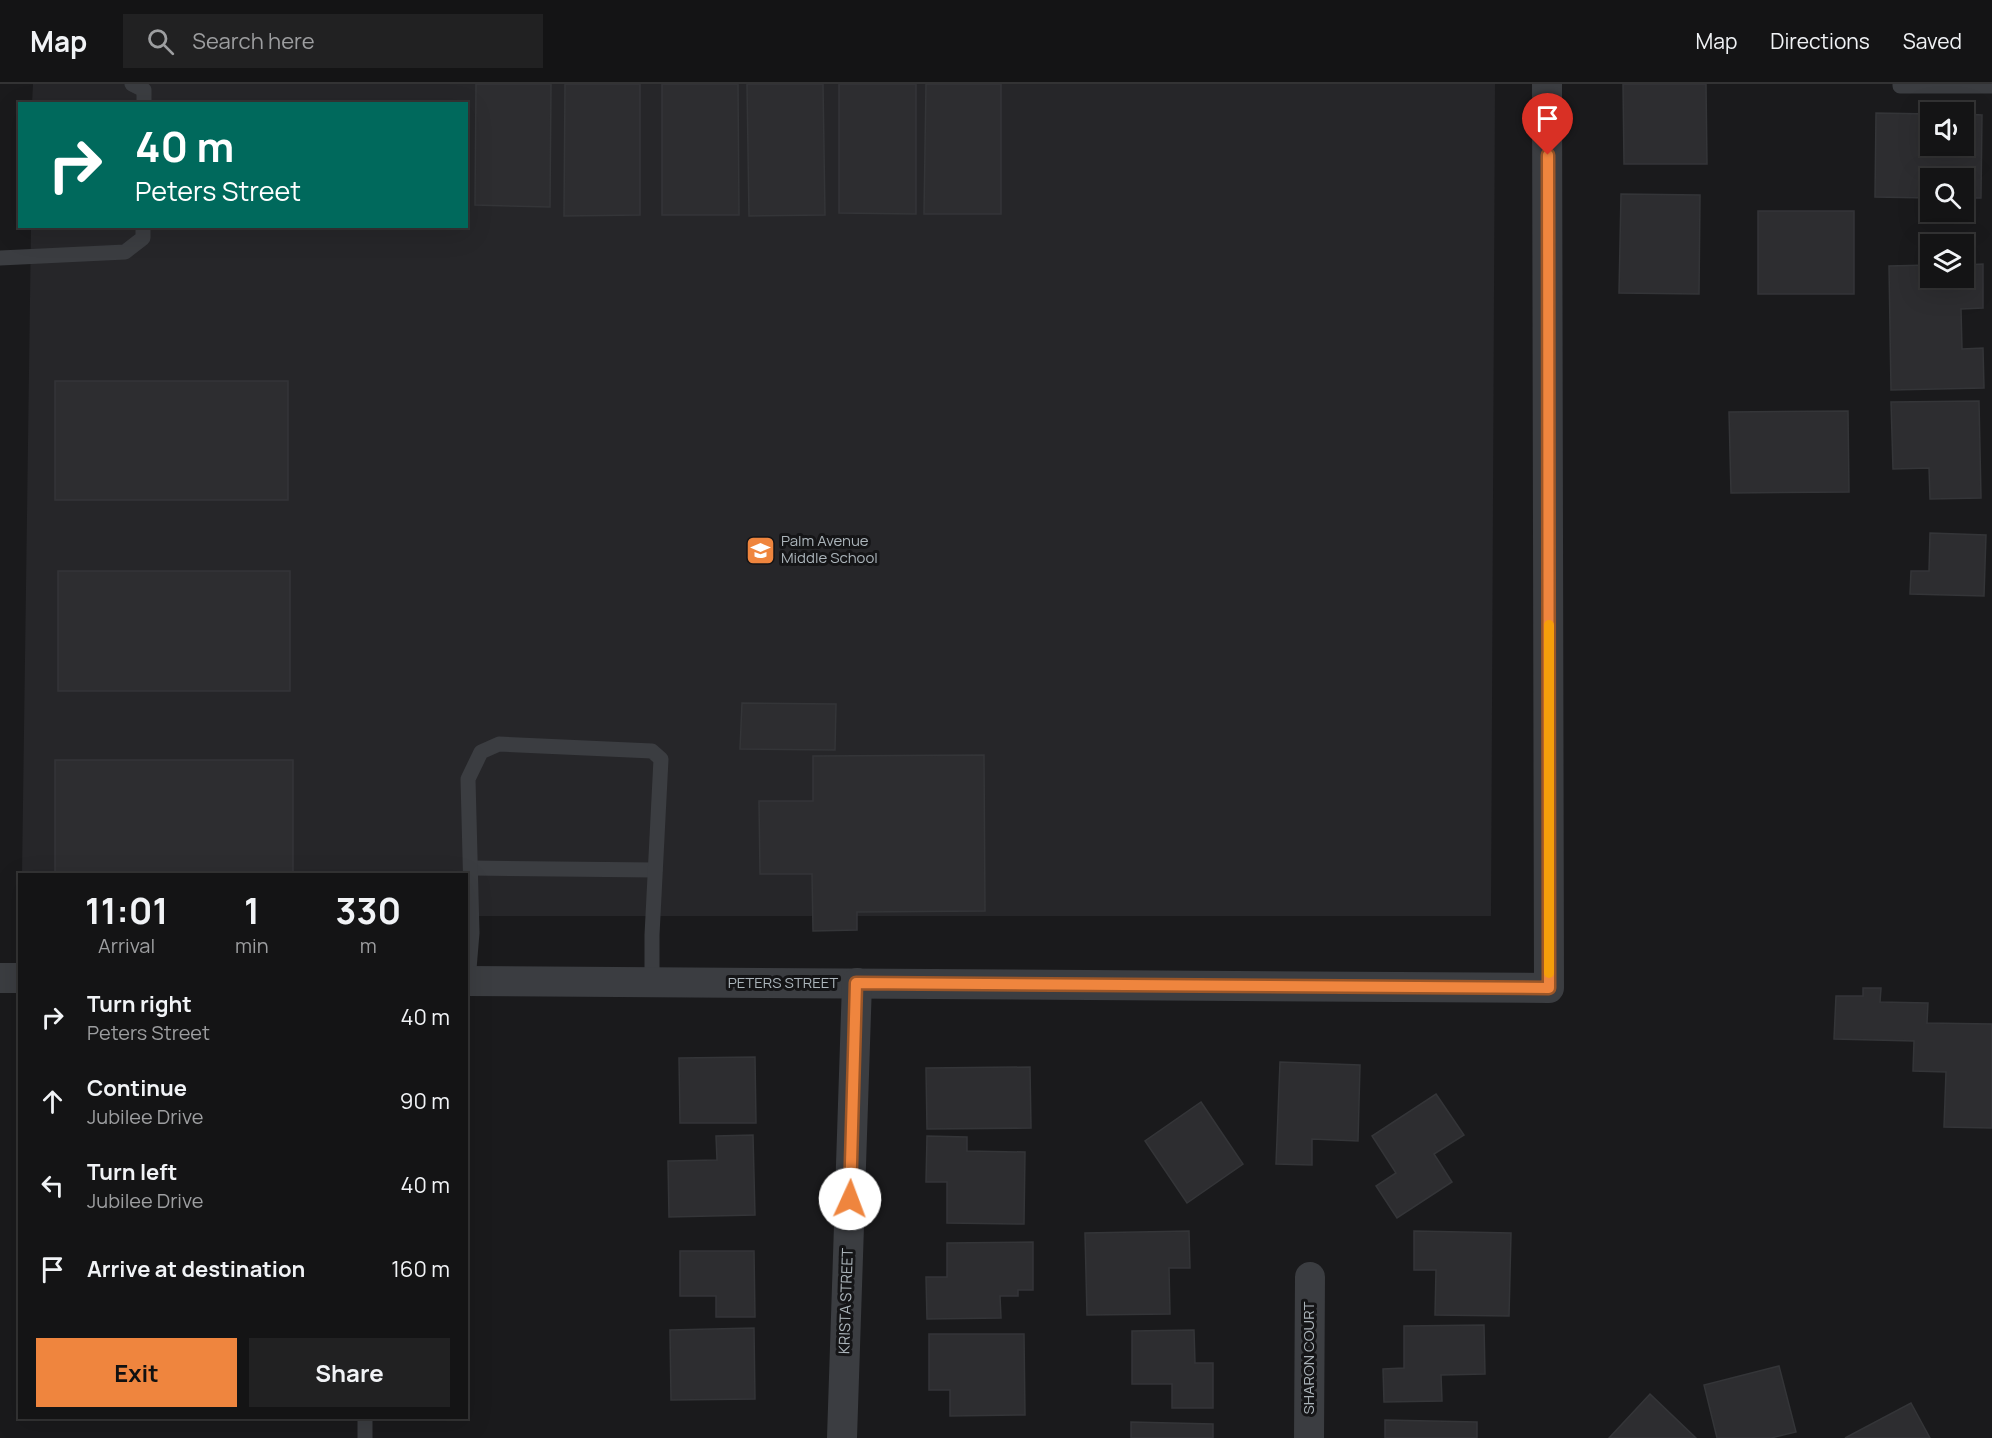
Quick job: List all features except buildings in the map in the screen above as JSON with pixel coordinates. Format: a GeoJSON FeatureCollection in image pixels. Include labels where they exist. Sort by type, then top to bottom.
{"type":"FeatureCollection","features":[{"type":"Feature","properties":{"kind":"street","name":"PETERS STREET"},"geometry":{"type":"LineString","coordinates":[[468,981],[1549,988],[1547,84]]}},
{"type":"Feature","properties":{"kind":"street"},"geometry":{"type":"LineString","coordinates":[[0,978],[18,978]]}},
{"type":"Feature","properties":{"kind":"street","name":"KRISTA STREET"},"geometry":{"type":"LineString","coordinates":[[842,1438],[856,983]]}},
{"type":"Feature","properties":{"kind":"street","name":"SHARON COURT"},"geometry":{"type":"LineString","coordinates":[[1309,1438],[1310,1277]]}},
{"type":"Feature","properties":{"kind":"lane"},"geometry":{"type":"LineString","coordinates":[[132,84],[144,90],[144,102]]}},
{"type":"Feature","properties":{"kind":"lane"},"geometry":{"type":"LineString","coordinates":[[1900,84],[1900,86],[1992,86]]}},
{"type":"Feature","properties":{"kind":"lane"},"geometry":{"type":"LineString","coordinates":[[0,258],[125,252],[143,238],[143,228]]}},
{"type":"Feature","properties":{"kind":"lane"},"geometry":{"type":"LineString","coordinates":[[468,971],[472,933],[468,779],[481,752],[499,744],[652,751],[661,759],[652,982]]}},
{"type":"Feature","properties":{"kind":"lane"},"geometry":{"type":"LineString","coordinates":[[471,868],[655,870]]}},
{"type":"Feature","properties":{"kind":"lane"},"geometry":{"type":"LineString","coordinates":[[365,1419],[365,1438]]}},
{"type":"Feature","properties":{"kind":"shaded area","name":"Palm Avenue Middle School"},"geometry":{"type":"Polygon","coordinates":[[[33,84],[1495,84],[1491,916],[468,916],[468,873],[22,873],[31,228],[468,228],[468,102],[32,102],[33,84]]]}},
{"type":"Feature","properties":{"kind":"slow traffic"},"geometry":{"type":"LineString","coordinates":[[1549,625],[1549,973]]}},
{"type":"Feature","properties":{"kind":"place","name":"Palm Avenue Middle School"},"geometry":{"type":"Point","coordinates":[760,550]}},
{"type":"Feature","properties":{"kind":"route"},"geometry":{"type":"LineString","coordinates":[[850,1199],[856,983],[1549,988],[1548,155]]}}]}
